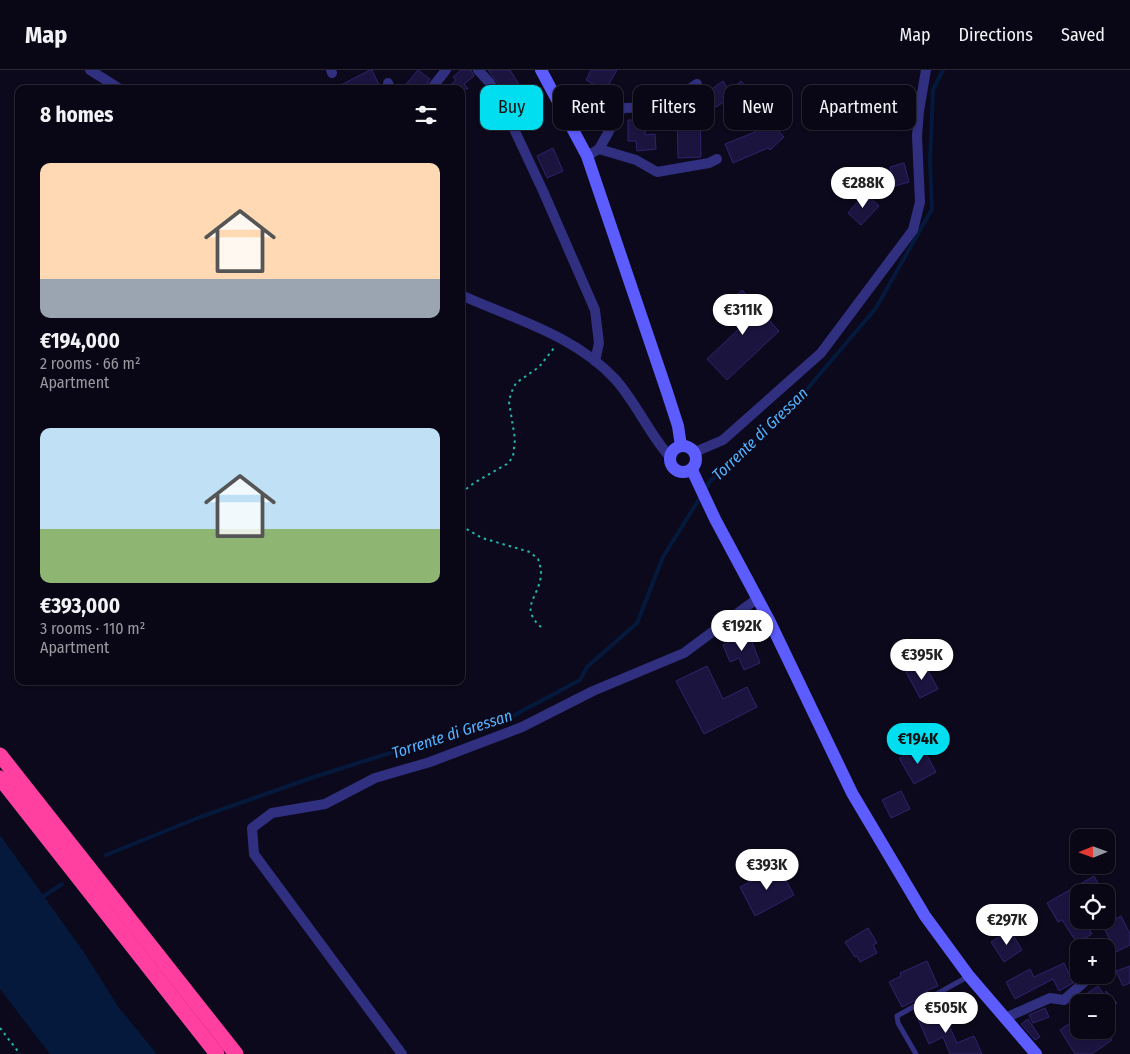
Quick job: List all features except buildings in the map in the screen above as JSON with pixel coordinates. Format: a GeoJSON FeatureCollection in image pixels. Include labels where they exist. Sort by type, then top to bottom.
{"type":"FeatureCollection","features":[{"type":"Feature","properties":{"kind":"highway"},"geometry":{"type":"LineString","coordinates":[[0,755],[236,1054]]}},
{"type":"Feature","properties":{"kind":"highway"},"geometry":{"type":"LineString","coordinates":[[0,778],[217,1054]]}},
{"type":"Feature","properties":{"kind":"main road"},"geometry":{"type":"LineString","coordinates":[[541,70],[587,156],[670,400],[678,426],[681,446]]}},
{"type":"Feature","properties":{"kind":"main road"},"geometry":{"type":"LineString","coordinates":[[681,446],[692,448],[695,452],[697,462],[692,470],[684,473],[677,471],[671,465],[670,457],[674,450],[681,446]]}},
{"type":"Feature","properties":{"kind":"main road"},"geometry":{"type":"LineString","coordinates":[[692,470],[715,519],[758,598],[852,793],[925,916],[969,976],[1036,1054]]}},
{"type":"Feature","properties":{"kind":"street"},"geometry":{"type":"LineString","coordinates":[[90,70],[114,85]]}},
{"type":"Feature","properties":{"kind":"street"},"geometry":{"type":"LineString","coordinates":[[434,85],[446,70]]}},
{"type":"Feature","properties":{"kind":"street"},"geometry":{"type":"LineString","coordinates":[[478,70],[490,83],[518,138],[595,310],[599,343],[595,360]]}},
{"type":"Feature","properties":{"kind":"street"},"geometry":{"type":"LineString","coordinates":[[695,452],[723,440],[821,353],[912,230],[920,202],[917,136],[926,70]]}},
{"type":"Feature","properties":{"kind":"street"},"geometry":{"type":"LineString","coordinates":[[587,156],[599,149],[622,108],[662,107],[697,84]]}},
{"type":"Feature","properties":{"kind":"street"},"geometry":{"type":"LineString","coordinates":[[599,149],[636,160],[657,172],[717,159]]}},
{"type":"Feature","properties":{"kind":"street"},"geometry":{"type":"LineString","coordinates":[[465,298],[557,336],[595,360],[616,380],[670,457]]}},
{"type":"Feature","properties":{"kind":"street"},"geometry":{"type":"LineString","coordinates":[[402,1054],[254,854],[252,828],[272,813],[325,804],[375,778],[430,762],[522,727],[592,691],[684,653],[758,598]]}},
{"type":"Feature","properties":{"kind":"street"},"geometry":{"type":"LineString","coordinates":[[1005,1018],[1050,998],[1064,1000],[1082,984]]}},
{"type":"Feature","properties":{"kind":"lane"},"geometry":{"type":"LineString","coordinates":[[916,1054],[898,1023],[897,1016],[969,976]]}},
{"type":"Feature","properties":{"kind":"path"},"geometry":{"type":"LineString","coordinates":[[465,490],[508,464],[513,457],[515,438],[509,402],[511,393],[516,382],[540,366],[547,358],[554,348],[557,336]]}},
{"type":"Feature","properties":{"kind":"path"},"geometry":{"type":"LineString","coordinates":[[465,528],[482,538],[498,541],[530,552],[538,559],[541,576],[532,601],[530,613],[542,628]]}},
{"type":"Feature","properties":{"kind":"path"},"geometry":{"type":"LineString","coordinates":[[0,1028],[20,1054]]}},
{"type":"Feature","properties":{"kind":"water"},"geometry":{"type":"Polygon","coordinates":[[[0,835],[83,951],[119,1008],[157,1054],[50,1054],[0,989],[0,835]]]}},
{"type":"Feature","properties":{"kind":"waterway","name":"Torrente di Gressan"},"geometry":{"type":"LineString","coordinates":[[705,490],[710,481],[796,402],[876,308],[932,209],[930,160],[933,90],[943,70]]}},
{"type":"Feature","properties":{"kind":"waterway","name":"Torrente di Gressan"},"geometry":{"type":"LineString","coordinates":[[106,855],[200,817],[314,777],[509,718],[580,680],[587,667],[637,623],[663,557],[701,496]]}},
{"type":"Feature","properties":{"kind":"waterway","name":"Torrente di Gressan"},"geometry":{"type":"LineString","coordinates":[[41,898],[62,884]]}}]}
